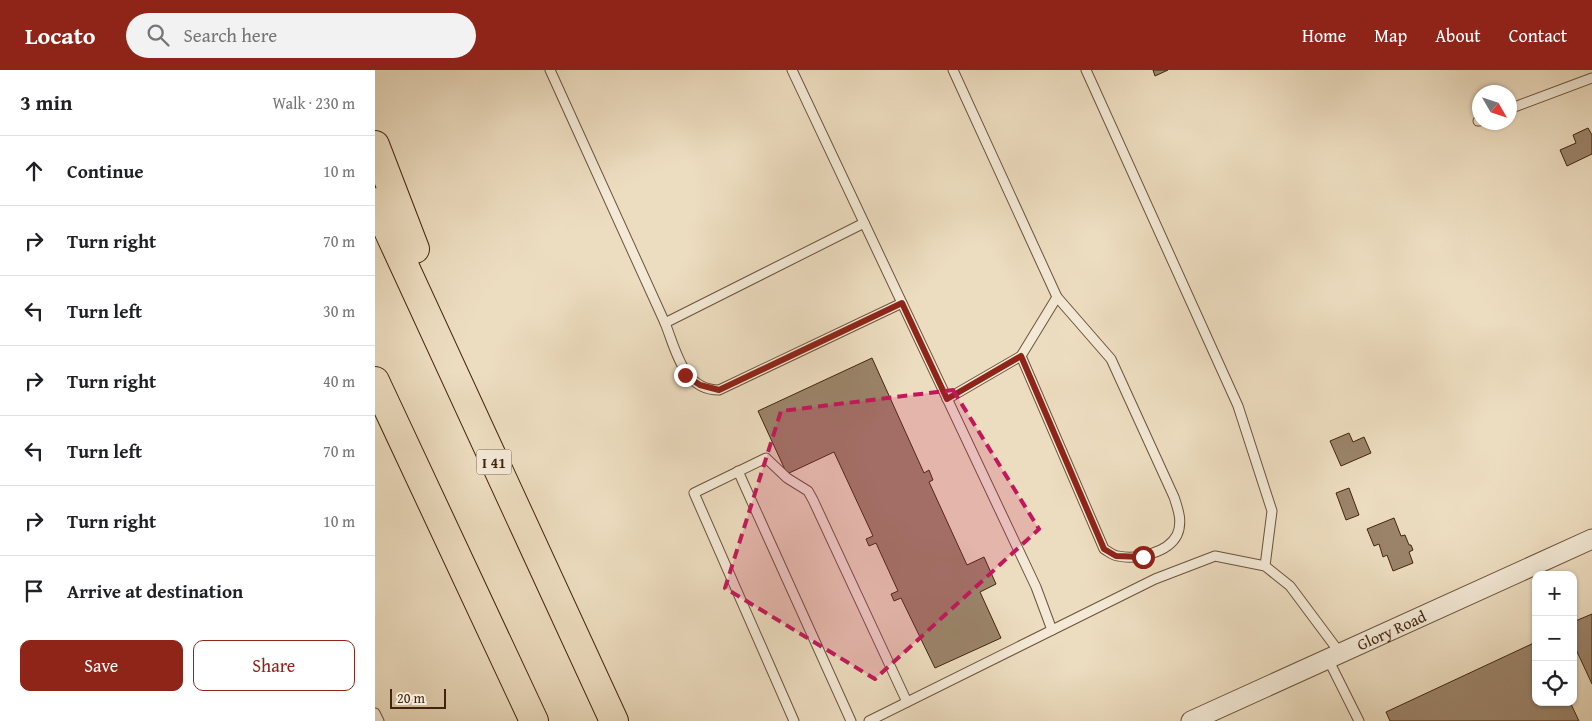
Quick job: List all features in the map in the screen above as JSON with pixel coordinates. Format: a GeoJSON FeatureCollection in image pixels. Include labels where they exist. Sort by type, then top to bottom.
{"type":"FeatureCollection","features":[{"type":"Feature","properties":{"kind":"highway"},"geometry":{"type":"LineString","coordinates":[[375,145],[509,494]]}},
{"type":"Feature","properties":{"kind":"highway","name":"I 41"},"geometry":{"type":"LineString","coordinates":[[375,202],[614,721]]}},
{"type":"Feature","properties":{"kind":"highway"},"geometry":{"type":"LineString","coordinates":[[375,381],[534,721]]}},
{"type":"Feature","properties":{"kind":"street","name":"Glory Road"},"geometry":{"type":"LineString","coordinates":[[1191,721],[1592,539]]}},
{"type":"Feature","properties":{"kind":"lane"},"geometry":{"type":"LineString","coordinates":[[550,70],[665,323],[685,375],[700,385],[719,390],[902,303]]}},
{"type":"Feature","properties":{"kind":"lane"},"geometry":{"type":"LineString","coordinates":[[792,70],[1036,587],[1052,630]]}},
{"type":"Feature","properties":{"kind":"lane"},"geometry":{"type":"LineString","coordinates":[[953,70],[1057,298],[1111,359],[1174,497],[1180,518],[1177,535],[1167,546],[1143,557],[1116,556],[1104,549],[1021,356]]}},
{"type":"Feature","properties":{"kind":"lane"},"geometry":{"type":"LineString","coordinates":[[1087,70],[1239,406],[1272,511],[1265,566]]}},
{"type":"Feature","properties":{"kind":"lane"},"geometry":{"type":"LineString","coordinates":[[1517,106],[1592,78]]}},
{"type":"Feature","properties":{"kind":"lane"},"geometry":{"type":"LineString","coordinates":[[665,323],[864,224]]}},
{"type":"Feature","properties":{"kind":"lane"},"geometry":{"type":"LineString","coordinates":[[947,399],[1021,356],[1057,298]]}},
{"type":"Feature","properties":{"kind":"lane"},"geometry":{"type":"LineString","coordinates":[[794,721],[694,493],[766,458],[787,478],[808,491],[907,702]]}},
{"type":"Feature","properties":{"kind":"lane"},"geometry":{"type":"LineString","coordinates":[[739,471],[851,721]]}},
{"type":"Feature","properties":{"kind":"lane"},"geometry":{"type":"LineString","coordinates":[[869,721],[1155,579],[1215,556],[1265,566],[1290,586],[1334,656],[1359,721]]}},
{"type":"Feature","properties":{"kind":"lane"},"geometry":{"type":"LineString","coordinates":[[375,713],[379,721]]}},
{"type":"Feature","properties":{"kind":"highlighted area"},"geometry":{"type":"Polygon","coordinates":[[[953,390],[1039,529],[875,679],[725,588],[781,411],[953,390]]]}},
{"type":"Feature","properties":{"kind":"building"},"geometry":{"type":"Polygon","coordinates":[[[1153,70],[1168,70],[1155,76],[1153,70]]]}},
{"type":"Feature","properties":{"kind":"building"},"geometry":{"type":"Polygon","coordinates":[[[1588,128],[1592,135],[1592,154],[1567,166],[1560,150],[1576,143],[1573,135],[1588,128]]]}},
{"type":"Feature","properties":{"kind":"building"},"geometry":{"type":"Polygon","coordinates":[[[872,358],[924,473],[929,470],[933,480],[929,482],[967,565],[984,557],[996,584],[980,592],[1001,638],[935,668],[901,598],[894,601],[891,594],[898,591],[876,543],[869,546],[866,539],[873,536],[834,452],[787,474],[758,411],[872,358]]]}},
{"type":"Feature","properties":{"kind":"building"},"geometry":{"type":"Polygon","coordinates":[[[1349,433],[1353,442],[1364,437],[1371,453],[1341,466],[1330,441],[1349,433]]]}},
{"type":"Feature","properties":{"kind":"building"},"geometry":{"type":"Polygon","coordinates":[[[1349,488],[1359,515],[1346,520],[1336,493],[1349,488]]]}},
{"type":"Feature","properties":{"kind":"building"},"geometry":{"type":"Polygon","coordinates":[[[1394,518],[1401,536],[1405,535],[1409,545],[1411,545],[1413,550],[1409,552],[1413,563],[1393,571],[1387,555],[1383,557],[1379,544],[1374,546],[1367,529],[1394,518]]]}},
{"type":"Feature","properties":{"kind":"building"},"geometry":{"type":"Polygon","coordinates":[[[1592,614],[1592,684],[1577,652],[1577,620],[1592,614]]]}},
{"type":"Feature","properties":{"kind":"building"},"geometry":{"type":"Polygon","coordinates":[[[1532,644],[1532,706],[1572,706],[1579,721],[1390,721],[1386,712],[1532,644]]]}},
{"type":"Feature","properties":{"kind":"route"},"geometry":{"type":"LineString","coordinates":[[685,375],[700,385],[712,390],[719,390],[902,303],[947,399],[1021,356],[1104,549],[1116,556],[1143,557]]}}]}
